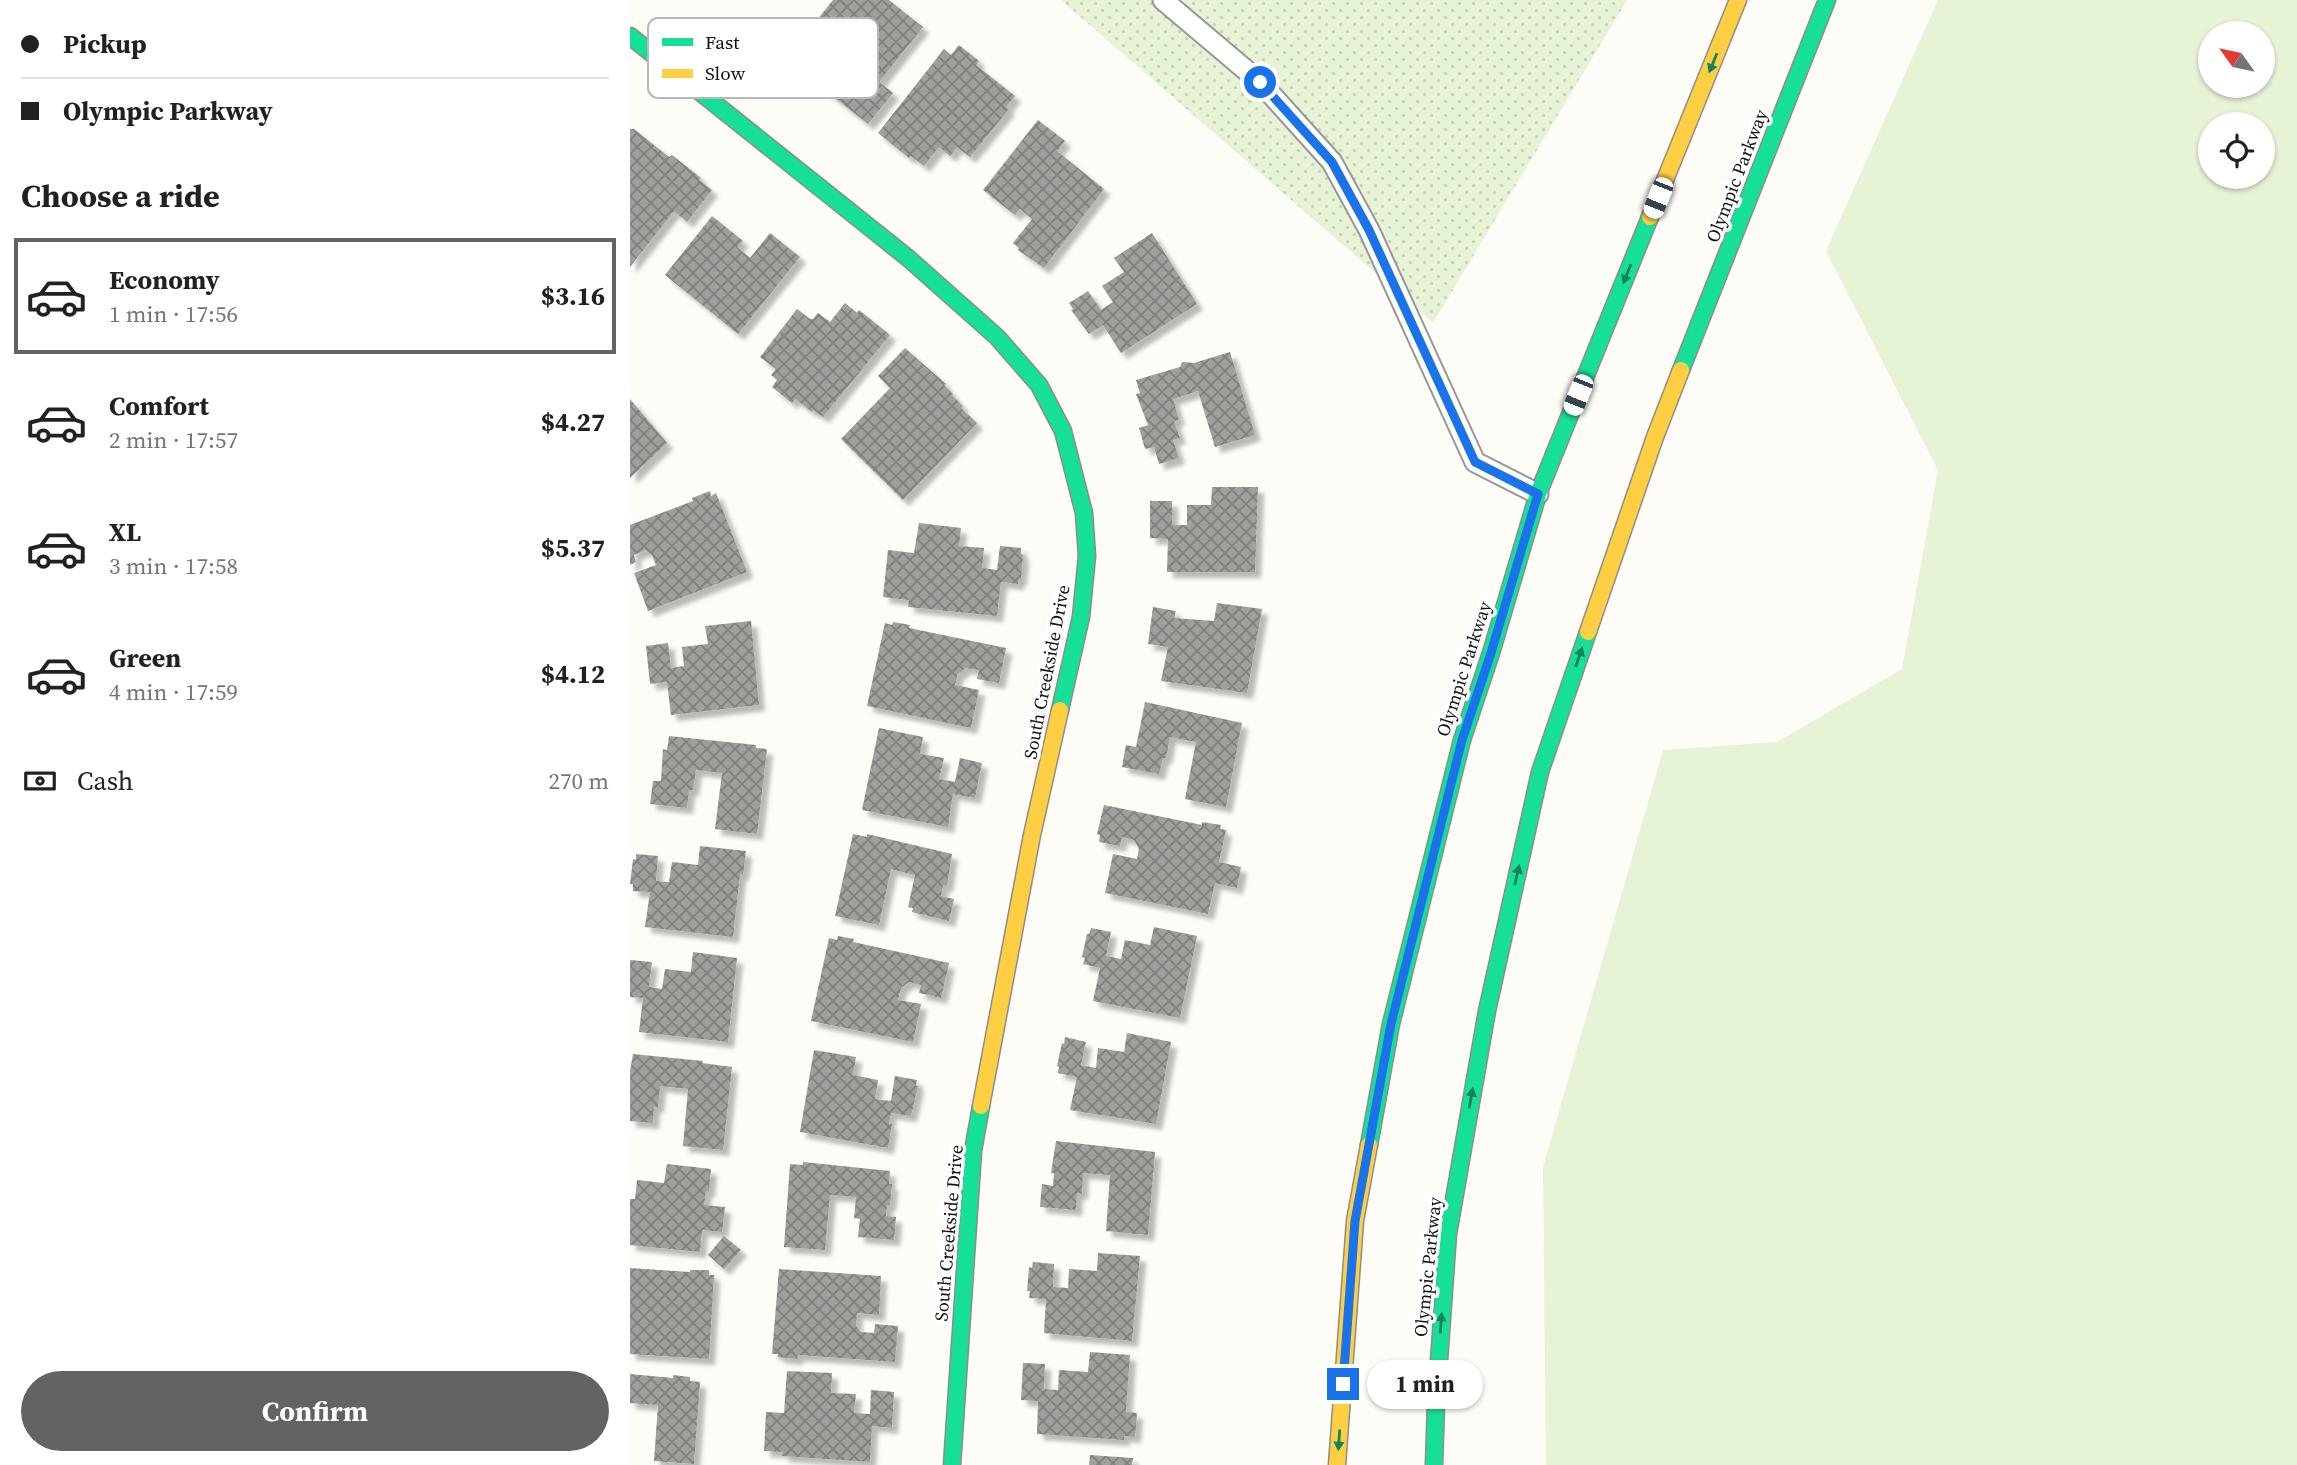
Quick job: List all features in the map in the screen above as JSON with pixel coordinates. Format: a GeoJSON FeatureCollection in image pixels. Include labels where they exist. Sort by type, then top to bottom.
{"type":"FeatureCollection","features":[{"type":"Feature","properties":{"kind":"main road","name":"Olympic Parkway"},"geometry":{"type":"LineString","coordinates":[[1337,1465],[1355,1221],[1391,1024],[1462,740],[1538,494],[1738,0]]}},
{"type":"Feature","properties":{"kind":"main road","name":"Olympic Parkway"},"geometry":{"type":"LineString","coordinates":[[1434,1465],[1448,1234],[1487,1011],[1540,772],[1656,437],[1828,0]]}},
{"type":"Feature","properties":{"kind":"main road","name":"South Creekside Drive"},"geometry":{"type":"LineString","coordinates":[[630,36],[648,50]]}},
{"type":"Feature","properties":{"kind":"main road","name":"South Creekside Drive"},"geometry":{"type":"LineString","coordinates":[[708,98],[908,258],[997,337],[1039,385],[1063,431],[1084,513],[1087,556],[1081,617],[1032,835],[973,1151],[952,1465]]}},
{"type":"Feature","properties":{"kind":"lane"},"geometry":{"type":"LineString","coordinates":[[1163,0],[1260,82],[1332,162],[1369,230],[1475,462],[1538,494]]}},
{"type":"Feature","properties":{"kind":"green space"},"geometry":{"type":"Polygon","coordinates":[[[1061,0],[1627,0],[1433,323],[1061,0]]]}},
{"type":"Feature","properties":{"kind":"green space"},"geometry":{"type":"Polygon","coordinates":[[[1938,0],[2297,0],[2297,1465],[1546,1465],[1543,1167],[1663,750],[1777,742],[1902,669],[1938,470],[1826,251],[1938,0]]]}},
{"type":"Feature","properties":{"kind":"building"},"geometry":{"type":"Polygon","coordinates":[[[833,0],[889,0],[923,27],[879,82],[893,93],[868,124],[835,98],[878,98],[878,18],[819,18],[833,0]]]}},
{"type":"Feature","properties":{"kind":"building"},"geometry":{"type":"Polygon","coordinates":[[[959,45],[979,61],[976,65],[1015,96],[1006,107],[1009,109],[970,157],[957,147],[950,156],[939,147],[924,166],[911,156],[909,158],[878,133],[944,49],[951,55],[959,45]]]}},
{"type":"Feature","properties":{"kind":"building"},"geometry":{"type":"Polygon","coordinates":[[[1038,120],[1065,141],[1057,151],[1104,189],[1044,268],[1018,250],[1013,243],[1032,219],[1020,209],[1015,215],[983,190],[1038,120]]]}},
{"type":"Feature","properties":{"kind":"building"},"geometry":{"type":"Polygon","coordinates":[[[630,129],[634,129],[669,157],[672,155],[712,190],[687,222],[674,211],[630,267],[630,129]]]}},
{"type":"Feature","properties":{"kind":"building"},"geometry":{"type":"Polygon","coordinates":[[[712,216],[743,241],[737,247],[750,258],[770,233],[800,257],[738,334],[665,275],[712,216]]]}},
{"type":"Feature","properties":{"kind":"building"},"geometry":{"type":"Polygon","coordinates":[[[1152,233],[1197,304],[1121,353],[1103,325],[1089,334],[1071,310],[1073,309],[1069,303],[1088,291],[1101,310],[1113,302],[1102,286],[1124,272],[1114,258],[1152,233]]]}},
{"type":"Feature","properties":{"kind":"building"},"geometry":{"type":"Polygon","coordinates":[[[845,303],[857,313],[859,310],[890,335],[823,417],[795,399],[792,403],[772,387],[777,380],[771,375],[776,369],[760,357],[797,309],[810,319],[818,313],[830,322],[845,303]]]}},
{"type":"Feature","properties":{"kind":"building"},"geometry":{"type":"Polygon","coordinates":[[[905,348],[946,384],[944,385],[963,406],[961,408],[977,423],[903,500],[841,439],[890,388],[878,376],[905,348]]]}},
{"type":"Feature","properties":{"kind":"building"},"geometry":{"type":"Polygon","coordinates":[[[1230,352],[1255,435],[1215,447],[1198,391],[1173,399],[1179,420],[1174,421],[1180,438],[1173,440],[1179,458],[1159,464],[1154,447],[1145,449],[1139,428],[1148,425],[1136,394],[1140,393],[1136,380],[1180,367],[1182,362],[1194,363],[1230,352]]]}},
{"type":"Feature","properties":{"kind":"building"},"geometry":{"type":"Polygon","coordinates":[[[630,399],[667,443],[630,478],[630,399]]]}},
{"type":"Feature","properties":{"kind":"building"},"geometry":{"type":"Polygon","coordinates":[[[1212,487],[1258,487],[1255,572],[1167,572],[1168,539],[1150,538],[1150,501],[1172,501],[1172,525],[1187,525],[1187,505],[1211,505],[1212,487]]]}},
{"type":"Feature","properties":{"kind":"building"},"geometry":{"type":"Polygon","coordinates":[[[710,491],[711,496],[716,493],[747,572],[648,611],[634,573],[656,565],[652,555],[645,550],[634,555],[636,562],[630,565],[630,525],[693,501],[692,498],[710,491]]]}},
{"type":"Feature","properties":{"kind":"building"},"geometry":{"type":"Polygon","coordinates":[[[919,523],[961,528],[959,546],[984,548],[982,568],[997,570],[1000,546],[1021,548],[1021,579],[1018,584],[1001,582],[997,616],[908,607],[909,600],[883,597],[888,550],[914,553],[919,523]]]}},
{"type":"Feature","properties":{"kind":"building"},"geometry":{"type":"Polygon","coordinates":[[[1217,603],[1262,609],[1247,693],[1161,681],[1168,647],[1148,644],[1153,607],[1176,611],[1174,618],[1214,621],[1217,603]]]}},
{"type":"Feature","properties":{"kind":"building"},"geometry":{"type":"Polygon","coordinates":[[[751,621],[759,705],[671,715],[667,682],[650,684],[646,646],[668,643],[671,668],[684,666],[682,647],[708,644],[705,626],[751,621]]]}},
{"type":"Feature","properties":{"kind":"building"},"geometry":{"type":"Polygon","coordinates":[[[893,622],[910,625],[909,628],[1006,648],[999,683],[977,679],[979,670],[965,668],[958,673],[955,685],[979,690],[971,728],[867,706],[885,623],[892,625],[893,622]]]}},
{"type":"Feature","properties":{"kind":"building"},"geometry":{"type":"Polygon","coordinates":[[[1145,702],[1242,723],[1226,807],[1185,799],[1196,742],[1170,737],[1166,758],[1163,758],[1159,774],[1122,767],[1126,745],[1136,747],[1145,702]]]}},
{"type":"Feature","properties":{"kind":"building"},"geometry":{"type":"Polygon","coordinates":[[[879,728],[923,737],[920,754],[944,758],[939,779],[955,782],[960,758],[982,763],[975,798],[953,794],[948,827],[862,810],[879,728]]]}},
{"type":"Feature","properties":{"kind":"building"},"geometry":{"type":"Polygon","coordinates":[[[669,736],[756,745],[756,748],[767,749],[757,834],[715,829],[722,773],[696,770],[693,790],[689,790],[687,808],[650,804],[653,781],[661,781],[663,749],[667,750],[669,736]]]}},
{"type":"Feature","properties":{"kind":"building"},"geometry":{"type":"Polygon","coordinates":[[[1104,805],[1202,825],[1202,822],[1221,825],[1220,829],[1226,830],[1219,862],[1241,867],[1237,888],[1215,883],[1208,914],[1105,893],[1113,854],[1137,859],[1139,849],[1134,840],[1122,837],[1120,846],[1099,842],[1100,835],[1097,834],[1104,805]]]}},
{"type":"Feature","properties":{"kind":"building"},"geometry":{"type":"Polygon","coordinates":[[[853,834],[867,837],[867,834],[952,854],[947,886],[943,885],[941,896],[954,899],[949,921],[912,912],[913,908],[908,907],[915,875],[891,869],[879,925],[835,916],[853,834]]]}},
{"type":"Feature","properties":{"kind":"building"},"geometry":{"type":"Polygon","coordinates":[[[700,846],[746,851],[743,875],[740,874],[733,937],[645,927],[650,892],[633,891],[633,884],[630,884],[636,854],[658,856],[656,881],[669,882],[672,862],[698,865],[700,846]]]}},
{"type":"Feature","properties":{"kind":"building"},"geometry":{"type":"Polygon","coordinates":[[[1154,927],[1197,936],[1180,1018],[1093,1001],[1100,968],[1083,964],[1085,958],[1082,957],[1091,928],[1111,932],[1106,956],[1121,959],[1125,940],[1150,945],[1154,927]]]}},
{"type":"Feature","properties":{"kind":"building"},"geometry":{"type":"Polygon","coordinates":[[[838,936],[854,939],[853,942],[949,963],[941,998],[919,993],[921,985],[909,982],[901,988],[898,1000],[921,1004],[913,1042],[811,1021],[829,938],[837,940],[838,936]]]}},
{"type":"Feature","properties":{"kind":"building"},"geometry":{"type":"Polygon","coordinates":[[[693,952],[737,958],[728,1042],[639,1032],[643,998],[630,997],[630,960],[652,962],[649,987],[662,989],[665,969],[691,972],[693,952]]]}},
{"type":"Feature","properties":{"kind":"building"},"geometry":{"type":"Polygon","coordinates":[[[1127,1033],[1171,1042],[1156,1124],[1070,1110],[1077,1077],[1058,1073],[1057,1066],[1065,1037],[1086,1042],[1081,1065],[1096,1068],[1098,1048],[1124,1052],[1127,1033]]]}},
{"type":"Feature","properties":{"kind":"building"},"geometry":{"type":"Polygon","coordinates":[[[814,1050],[856,1057],[853,1075],[878,1080],[875,1099],[891,1101],[895,1076],[917,1080],[911,1116],[891,1113],[888,1148],[800,1132],[814,1050]]]}},
{"type":"Feature","properties":{"kind":"building"},"geometry":{"type":"Polygon","coordinates":[[[633,1054],[703,1061],[702,1063],[732,1067],[723,1150],[683,1146],[688,1089],[660,1086],[653,1123],[630,1121],[630,1071],[633,1054]]]}},
{"type":"Feature","properties":{"kind":"building"},"geometry":{"type":"Polygon","coordinates":[[[1056,1141],[1155,1152],[1148,1235],[1106,1231],[1110,1175],[1083,1173],[1082,1194],[1077,1193],[1076,1210],[1040,1207],[1042,1184],[1053,1186],[1054,1173],[1051,1173],[1056,1141]]]}},
{"type":"Feature","properties":{"kind":"building"},"geometry":{"type":"Polygon","coordinates":[[[803,1162],[890,1171],[889,1184],[892,1184],[886,1216],[896,1217],[894,1240],[858,1237],[860,1219],[854,1218],[856,1197],[830,1195],[825,1250],[784,1247],[790,1164],[803,1165],[803,1162]]]}},
{"type":"Feature","properties":{"kind":"building"},"geometry":{"type":"Polygon","coordinates":[[[667,1164],[711,1169],[709,1191],[706,1191],[704,1205],[725,1207],[722,1232],[702,1230],[700,1252],[630,1245],[630,1199],[635,1199],[637,1180],[664,1183],[667,1164]]]}},
{"type":"Feature","properties":{"kind":"building"},"geometry":{"type":"Polygon","coordinates":[[[724,1236],[741,1250],[724,1269],[708,1255],[724,1236]]]}},
{"type":"Feature","properties":{"kind":"building"},"geometry":{"type":"Polygon","coordinates":[[[1098,1253],[1140,1256],[1132,1341],[1044,1333],[1046,1299],[1029,1298],[1029,1267],[1032,1268],[1033,1262],[1054,1264],[1053,1287],[1068,1288],[1069,1269],[1097,1271],[1098,1253]]]}},
{"type":"Feature","properties":{"kind":"building"},"geometry":{"type":"Polygon","coordinates":[[[630,1268],[690,1272],[709,1270],[709,1275],[714,1275],[709,1359],[630,1354],[630,1268]]]}},
{"type":"Feature","properties":{"kind":"building"},"geometry":{"type":"Polygon","coordinates":[[[779,1269],[881,1276],[879,1315],[857,1313],[856,1326],[861,1332],[874,1333],[875,1324],[898,1326],[895,1362],[798,1355],[797,1359],[772,1354],[779,1269]]]}},
{"type":"Feature","properties":{"kind":"building"},"geometry":{"type":"Polygon","coordinates":[[[1090,1352],[1130,1355],[1126,1412],[1137,1413],[1135,1437],[1124,1436],[1124,1440],[1037,1434],[1038,1401],[1021,1400],[1023,1363],[1045,1364],[1044,1389],[1058,1390],[1059,1370],[1088,1372],[1090,1352]]]}},
{"type":"Feature","properties":{"kind":"building"},"geometry":{"type":"Polygon","coordinates":[[[787,1371],[832,1373],[831,1393],[856,1394],[854,1413],[870,1414],[871,1390],[894,1392],[892,1428],[872,1426],[870,1462],[782,1456],[783,1452],[764,1451],[766,1412],[784,1413],[787,1371]]]}},
{"type":"Feature","properties":{"kind":"building"},"geometry":{"type":"Polygon","coordinates":[[[630,1374],[673,1378],[673,1375],[690,1377],[690,1381],[700,1382],[694,1464],[654,1461],[658,1405],[630,1403],[630,1374]]]}},
{"type":"Feature","properties":{"kind":"building"},"geometry":{"type":"Polygon","coordinates":[[[1090,1455],[1133,1458],[1132,1465],[1089,1465],[1090,1455]]]}},
{"type":"Feature","properties":{"kind":"traffic: fast"},"geometry":{"type":"LineString","coordinates":[[1681,370],[1827,0]]}},
{"type":"Feature","properties":{"kind":"traffic: fast"},"geometry":{"type":"LineString","coordinates":[[630,36],[648,50]]}},
{"type":"Feature","properties":{"kind":"traffic: fast"},"geometry":{"type":"LineString","coordinates":[[708,98],[908,258],[997,337],[1039,385],[1063,431],[1084,513],[1087,556],[1081,617],[1060,710]]}},
{"type":"Feature","properties":{"kind":"traffic: fast"},"geometry":{"type":"LineString","coordinates":[[1369,1145],[1391,1024],[1462,740],[1538,494],[1650,217]]}},
{"type":"Feature","properties":{"kind":"traffic: fast"},"geometry":{"type":"LineString","coordinates":[[1434,1465],[1448,1234],[1487,1011],[1540,772],[1588,632]]}},
{"type":"Feature","properties":{"kind":"traffic: fast"},"geometry":{"type":"LineString","coordinates":[[952,1465],[973,1151],[981,1106]]}},
{"type":"Feature","properties":{"kind":"traffic: slow"},"geometry":{"type":"LineString","coordinates":[[1650,217],[1738,0]]}},
{"type":"Feature","properties":{"kind":"traffic: slow"},"geometry":{"type":"LineString","coordinates":[[1588,632],[1681,370]]}},
{"type":"Feature","properties":{"kind":"traffic: slow"},"geometry":{"type":"LineString","coordinates":[[981,1106],[1032,835],[1060,710]]}},
{"type":"Feature","properties":{"kind":"traffic: slow"},"geometry":{"type":"LineString","coordinates":[[1337,1465],[1355,1221],[1369,1145]]}},
{"type":"Feature","properties":{"kind":"route"},"geometry":{"type":"LineString","coordinates":[[1260,82],[1332,162],[1369,230],[1475,462],[1538,494],[1462,740],[1391,1024],[1355,1221],[1343,1384]]}}]}
